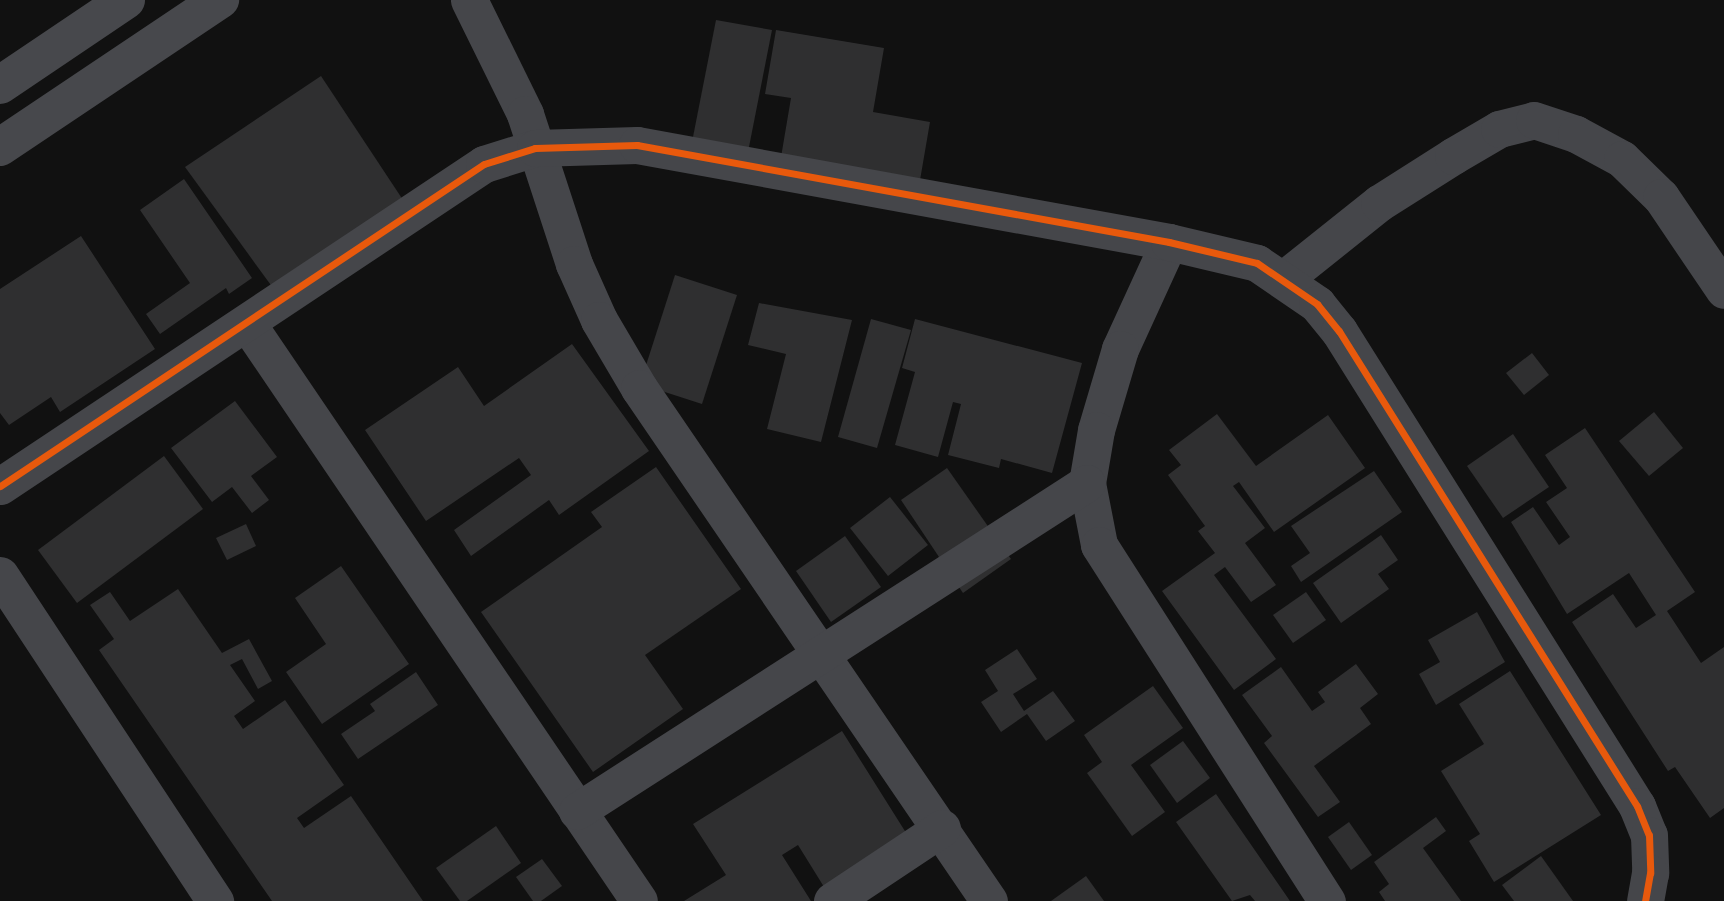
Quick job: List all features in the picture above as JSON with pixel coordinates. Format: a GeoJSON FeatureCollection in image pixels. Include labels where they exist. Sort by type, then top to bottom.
{"type":"FeatureCollection","features":[{"type":"Feature","properties":{"kind":"main road"},"geometry":{"type":"LineString","coordinates":[[0,85],[126,0]]}},
{"type":"Feature","properties":{"kind":"main road"},"geometry":{"type":"LineString","coordinates":[[0,146],[220,0]]}},
{"type":"Feature","properties":{"kind":"street"},"geometry":{"type":"LineString","coordinates":[[468,0],[501,58],[574,264],[599,320],[639,388],[823,652],[989,901]]}},
{"type":"Feature","properties":{"kind":"street"},"geometry":{"type":"LineString","coordinates":[[1285,278],[1379,203],[1453,156],[1499,129],[1534,120],[1576,134],[1622,159],[1661,197],[1724,290]]}},
{"type":"Feature","properties":{"kind":"street"},"geometry":{"type":"LineString","coordinates":[[0,486],[484,164],[535,148],[637,145],[1169,242],[1257,263],[1285,278],[1317,304],[1339,331],[1637,806],[1649,835],[1650,873],[1645,901]]}},
{"type":"Feature","properties":{"kind":"street"},"geometry":{"type":"LineString","coordinates":[[1169,242],[1120,349],[1096,430],[1087,483],[1099,545],[1327,901]]}},
{"type":"Feature","properties":{"kind":"street"},"geometry":{"type":"LineString","coordinates":[[247,323],[639,901]]}},
{"type":"Feature","properties":{"kind":"street"},"geometry":{"type":"LineString","coordinates":[[577,811],[1087,483]]}},
{"type":"Feature","properties":{"kind":"street"},"geometry":{"type":"LineString","coordinates":[[0,575],[215,901]]}},
{"type":"Feature","properties":{"kind":"street"},"geometry":{"type":"LineString","coordinates":[[832,901],[942,828]]}},
{"type":"Feature","properties":{"kind":"building"},"geometry":{"type":"Polygon","coordinates":[[[716,20],[772,30],[748,152],[692,142],[716,20]]]}},
{"type":"Feature","properties":{"kind":"building"},"geometry":{"type":"Polygon","coordinates":[[[776,30],[884,48],[873,112],[930,122],[919,186],[780,163],[791,98],[765,94],[776,30]]]}},
{"type":"Feature","properties":{"kind":"building"},"geometry":{"type":"Polygon","coordinates":[[[321,76],[403,200],[273,288],[185,167],[321,76]]]}},
{"type":"Feature","properties":{"kind":"building"},"geometry":{"type":"Polygon","coordinates":[[[184,179],[252,278],[229,294],[226,288],[160,334],[146,314],[190,283],[140,210],[184,179]]]}},
{"type":"Feature","properties":{"kind":"building"},"geometry":{"type":"Polygon","coordinates":[[[81,236],[155,349],[60,412],[51,397],[9,425],[0,413],[0,289],[81,236]]]}},
{"type":"Feature","properties":{"kind":"building"},"geometry":{"type":"Polygon","coordinates":[[[675,275],[737,295],[702,404],[640,384],[675,275]]]}},
{"type":"Feature","properties":{"kind":"building"},"geometry":{"type":"Polygon","coordinates":[[[759,303],[852,320],[821,442],[767,429],[786,354],[748,345],[759,303]]]}},
{"type":"Feature","properties":{"kind":"building"},"geometry":{"type":"Polygon","coordinates":[[[871,319],[911,330],[877,448],[838,437],[871,319]]]}},
{"type":"Feature","properties":{"kind":"building"},"geometry":{"type":"Polygon","coordinates":[[[915,319],[1082,363],[1052,473],[1001,459],[999,468],[948,455],[961,404],[953,402],[938,457],[895,445],[915,372],[902,368],[915,319]]]}},
{"type":"Feature","properties":{"kind":"building"},"geometry":{"type":"Polygon","coordinates":[[[572,344],[649,451],[559,515],[549,500],[471,556],[454,530],[531,475],[519,458],[426,521],[365,430],[458,367],[484,406],[572,344]]]}},
{"type":"Feature","properties":{"kind":"building"},"geometry":{"type":"Polygon","coordinates":[[[1532,353],[1549,375],[1524,395],[1506,373],[1532,353]]]}},
{"type":"Feature","properties":{"kind":"building"},"geometry":{"type":"Polygon","coordinates":[[[235,401],[277,457],[251,476],[269,500],[252,513],[232,487],[212,502],[171,448],[235,401]]]}},
{"type":"Feature","properties":{"kind":"building"},"geometry":{"type":"Polygon","coordinates":[[[1654,412],[1683,448],[1649,476],[1619,441],[1654,412]]]}},
{"type":"Feature","properties":{"kind":"building"},"geometry":{"type":"Polygon","coordinates":[[[1217,414],[1256,466],[1328,415],[1365,468],[1274,532],[1239,482],[1233,486],[1265,528],[1245,543],[1276,585],[1251,602],[1225,567],[1214,575],[1276,659],[1234,690],[1162,591],[1215,553],[1198,531],[1205,526],[1168,475],[1181,465],[1169,450],[1217,414]]]}},
{"type":"Feature","properties":{"kind":"building"},"geometry":{"type":"Polygon","coordinates":[[[1585,428],[1695,592],[1667,611],[1701,663],[1724,647],[1724,808],[1710,818],[1675,767],[1668,771],[1572,622],[1613,594],[1636,628],[1656,615],[1629,573],[1567,614],[1511,522],[1533,507],[1559,545],[1570,537],[1546,502],[1567,488],[1545,455],[1585,428]]]}},
{"type":"Feature","properties":{"kind":"building"},"geometry":{"type":"Polygon","coordinates":[[[1513,434],[1549,487],[1503,518],[1467,466],[1513,434]]]}},
{"type":"Feature","properties":{"kind":"building"},"geometry":{"type":"Polygon","coordinates":[[[164,456],[203,509],[77,603],[38,550],[164,456]]]}},
{"type":"Feature","properties":{"kind":"building"},"geometry":{"type":"Polygon","coordinates":[[[656,467],[741,589],[645,655],[683,709],[593,772],[481,612],[602,527],[591,512],[656,467]]]}},
{"type":"Feature","properties":{"kind":"building"},"geometry":{"type":"Polygon","coordinates":[[[947,468],[1011,559],[963,593],[901,500],[947,468]]]}},
{"type":"Feature","properties":{"kind":"building"},"geometry":{"type":"Polygon","coordinates":[[[1374,471],[1402,512],[1301,582],[1291,566],[1310,553],[1291,526],[1374,471]]]}},
{"type":"Feature","properties":{"kind":"building"},"geometry":{"type":"Polygon","coordinates":[[[890,497],[928,545],[888,576],[850,528],[890,497]]]}},
{"type":"Feature","properties":{"kind":"building"},"geometry":{"type":"Polygon","coordinates":[[[246,524],[256,546],[227,560],[216,538],[246,524]]]}},
{"type":"Feature","properties":{"kind":"building"},"geometry":{"type":"Polygon","coordinates":[[[1381,535],[1398,560],[1378,574],[1389,589],[1341,623],[1313,583],[1381,535]]]}},
{"type":"Feature","properties":{"kind":"building"},"geometry":{"type":"Polygon","coordinates":[[[845,536],[881,587],[831,622],[796,571],[845,536]]]}},
{"type":"Feature","properties":{"kind":"building"},"geometry":{"type":"Polygon","coordinates":[[[341,566],[409,664],[322,724],[286,672],[326,644],[295,598],[341,566]]]}},
{"type":"Feature","properties":{"kind":"building"},"geometry":{"type":"Polygon","coordinates":[[[178,589],[222,653],[249,639],[272,681],[258,689],[242,659],[230,665],[255,701],[234,716],[243,729],[285,700],[344,785],[297,818],[304,828],[351,796],[423,901],[272,901],[99,650],[114,639],[90,605],[110,592],[130,621],[178,589]]]}},
{"type":"Feature","properties":{"kind":"building"},"geometry":{"type":"Polygon","coordinates":[[[1306,592],[1326,620],[1293,643],[1273,615],[1306,592]]]}},
{"type":"Feature","properties":{"kind":"building"},"geometry":{"type":"Polygon","coordinates":[[[1477,612],[1505,662],[1436,705],[1419,674],[1440,662],[1428,640],[1477,612]]]}},
{"type":"Feature","properties":{"kind":"building"},"geometry":{"type":"Polygon","coordinates":[[[1017,649],[1037,679],[1013,694],[1024,711],[1053,691],[1075,721],[1046,741],[1027,714],[1001,732],[981,702],[998,691],[985,670],[1017,649]]]}},
{"type":"Feature","properties":{"kind":"building"},"geometry":{"type":"Polygon","coordinates":[[[1356,664],[1378,694],[1360,708],[1371,724],[1314,766],[1340,802],[1318,817],[1264,743],[1272,736],[1242,695],[1281,667],[1312,711],[1325,702],[1318,692],[1356,664]]]}},
{"type":"Feature","properties":{"kind":"building"},"geometry":{"type":"Polygon","coordinates":[[[1510,671],[1601,815],[1494,882],[1469,841],[1480,834],[1441,771],[1484,744],[1459,704],[1510,671]]]}},
{"type":"Feature","properties":{"kind":"building"},"geometry":{"type":"Polygon","coordinates":[[[416,672],[438,705],[358,759],[341,734],[375,711],[370,704],[416,672]]]}},
{"type":"Feature","properties":{"kind":"building"},"geometry":{"type":"Polygon","coordinates":[[[1153,686],[1183,728],[1131,765],[1165,812],[1132,836],[1087,773],[1102,762],[1084,735],[1153,686]]]}},
{"type":"Feature","properties":{"kind":"building"},"geometry":{"type":"Polygon","coordinates":[[[842,731],[920,855],[829,895],[798,845],[782,855],[811,901],[684,901],[726,875],[693,824],[842,731]]]}},
{"type":"Feature","properties":{"kind":"building"},"geometry":{"type":"Polygon","coordinates":[[[1183,741],[1210,778],[1177,803],[1150,765],[1183,741]]]}},
{"type":"Feature","properties":{"kind":"building"},"geometry":{"type":"Polygon","coordinates":[[[1216,794],[1290,901],[1255,901],[1250,895],[1232,901],[1176,822],[1216,794]]]}},
{"type":"Feature","properties":{"kind":"building"},"geometry":{"type":"Polygon","coordinates":[[[1436,817],[1446,831],[1423,848],[1461,901],[1385,901],[1379,892],[1389,884],[1374,862],[1436,817]]]}},
{"type":"Feature","properties":{"kind":"building"},"geometry":{"type":"Polygon","coordinates":[[[1349,822],[1372,855],[1351,870],[1328,837],[1349,822]]]}},
{"type":"Feature","properties":{"kind":"building"},"geometry":{"type":"Polygon","coordinates":[[[496,826],[521,863],[467,901],[460,901],[436,868],[496,826]]]}},
{"type":"Feature","properties":{"kind":"building"},"geometry":{"type":"Polygon","coordinates":[[[1541,856],[1573,901],[1514,901],[1502,885],[1541,856]]]}},
{"type":"Feature","properties":{"kind":"building"},"geometry":{"type":"Polygon","coordinates":[[[542,859],[562,886],[541,901],[533,901],[516,877],[542,859]]]}},
{"type":"Feature","properties":{"kind":"building"},"geometry":{"type":"Polygon","coordinates":[[[1086,876],[1104,901],[1051,901],[1086,876]]]}},
{"type":"Feature","properties":{"kind":"cycle path"},"geometry":{"type":"LineString","coordinates":[[0,486],[484,164],[535,148],[637,145],[1169,242],[1257,263],[1317,304],[1339,331],[1637,806],[1649,835],[1650,873],[1645,901]]}}]}
